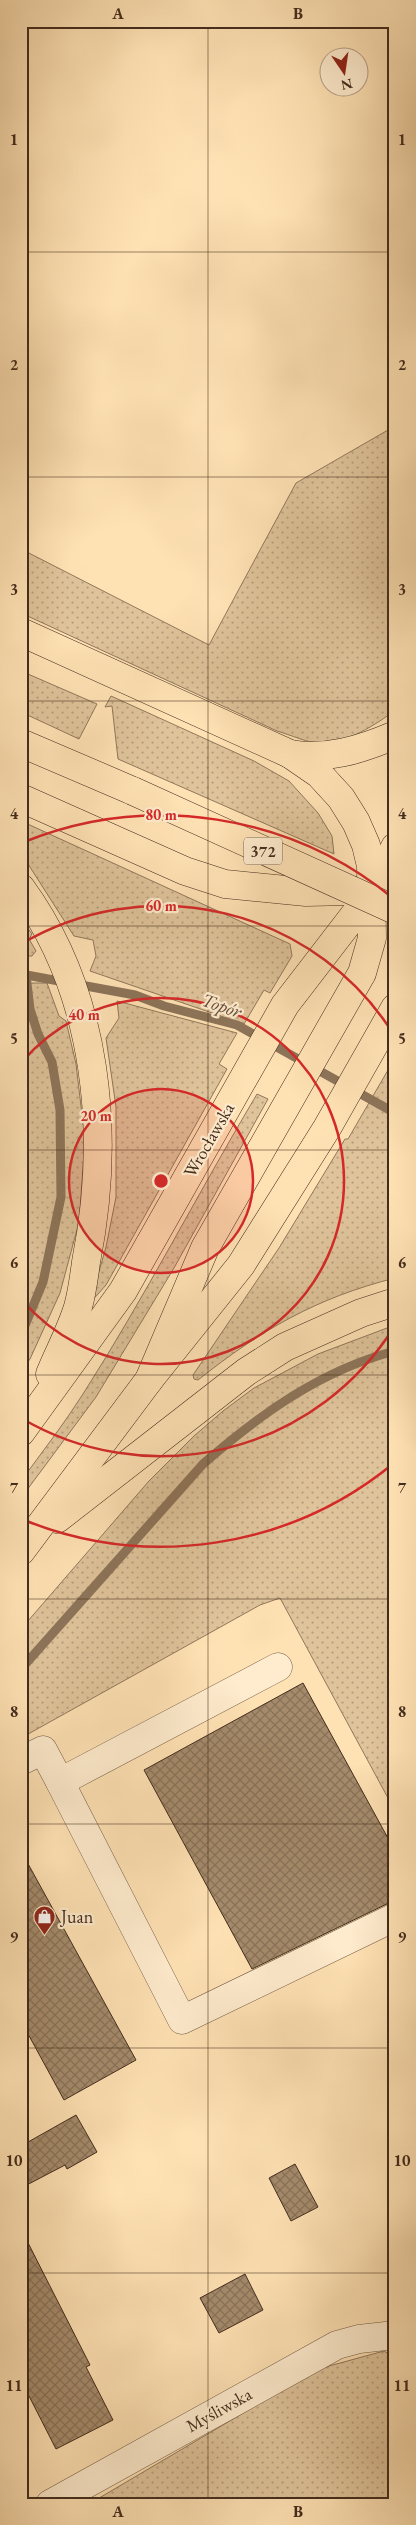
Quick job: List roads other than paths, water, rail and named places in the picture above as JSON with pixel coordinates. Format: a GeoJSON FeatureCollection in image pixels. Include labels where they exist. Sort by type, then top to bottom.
{"type":"FeatureCollection","features":[{"type":"Feature","properties":{"kind":"main road"},"geometry":{"type":"LineString","coordinates":[[21,632],[290,754],[319,774],[341,798],[356,822],[366,845],[371,866],[395,917]]}},
{"type":"Feature","properties":{"kind":"main road"},"geometry":{"type":"LineString","coordinates":[[290,754],[311,757],[334,756],[395,735]]}},
{"type":"Feature","properties":{"kind":"main road","name":"372"},"geometry":{"type":"LineString","coordinates":[[21,738],[49,754]]}},
{"type":"Feature","properties":{"kind":"main road","name":"372"},"geometry":{"type":"LineString","coordinates":[[21,743],[133,791],[395,910]]}},
{"type":"Feature","properties":{"kind":"main road"},"geometry":{"type":"LineString","coordinates":[[21,798],[185,871],[225,884],[306,892],[383,891]]}},
{"type":"Feature","properties":{"kind":"main road","name":"Wrocławska"},"geometry":{"type":"LineString","coordinates":[[26,1425],[123,1290],[285,1005],[383,891],[395,847]]}},
{"type":"Feature","properties":{"kind":"main road"},"geometry":{"type":"LineString","coordinates":[[21,888],[31,902],[63,962],[92,1061],[99,1121],[99,1167],[93,1227],[78,1308],[26,1425]]}},
{"type":"Feature","properties":{"kind":"main road"},"geometry":{"type":"LineString","coordinates":[[149,1380],[205,1248],[289,1104],[362,973],[383,891]]}},
{"type":"Feature","properties":{"kind":"main road"},"geometry":{"type":"LineString","coordinates":[[27,1545],[149,1380],[241,1265],[327,1128],[395,1008]]}},
{"type":"Feature","properties":{"kind":"main road"},"geometry":{"type":"LineString","coordinates":[[27,1545],[246,1372],[284,1347],[361,1313],[395,1302]]}},
{"type":"Feature","properties":{"kind":"street"},"geometry":{"type":"LineString","coordinates":[[60,1782],[278,1667]]}},
{"type":"Feature","properties":{"kind":"street"},"geometry":{"type":"LineString","coordinates":[[21,1761],[42,1750],[182,2020],[395,1917]]}},
{"type":"Feature","properties":{"kind":"street","name":"Myśliwska"},"geometry":{"type":"LineString","coordinates":[[50,2504],[337,2345],[359,2338],[395,2334]]}},
{"type":"Feature","properties":{"kind":"waterway","name":"Topór"},"geometry":{"type":"LineString","coordinates":[[21,974],[135,995],[164,1006],[237,1025],[395,1113]]}},
{"type":"Feature","properties":{"kind":"waterway"},"geometry":{"type":"LineString","coordinates":[[21,1335],[43,1282],[61,1197],[60,1110],[52,1062],[38,1034],[30,1009],[26,975]]}},
{"type":"Feature","properties":{"kind":"waterway"},"geometry":{"type":"LineString","coordinates":[[21,1669],[203,1464],[224,1446],[246,1428],[316,1382],[368,1359],[395,1351]]}},
{"type":"Feature","properties":{"kind":"place","name":"Juan"},"geometry":{"type":"Point","coordinates":[45,1936]}}]}
